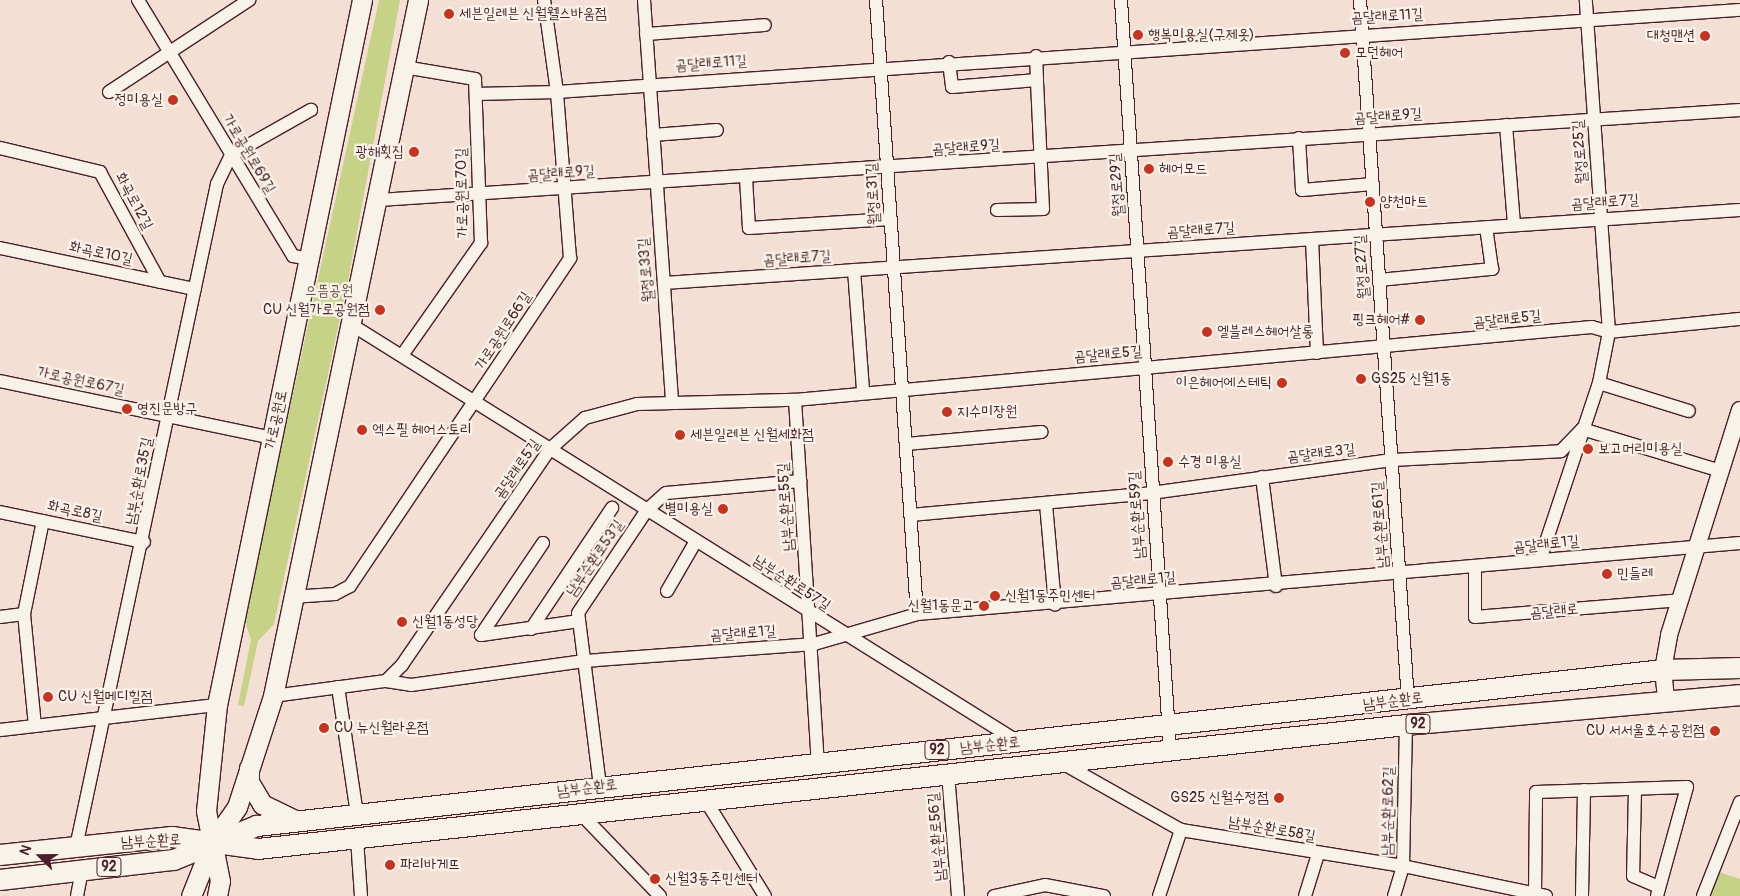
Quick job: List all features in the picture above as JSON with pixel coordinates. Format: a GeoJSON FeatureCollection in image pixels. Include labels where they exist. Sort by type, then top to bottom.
{"type":"FeatureCollection","features":[{"type":"Feature","properties":{"kind":"main road","name":"가로공원로"},"geometry":{"type":"LineString","coordinates":[[217,896],[220,880],[206,811],[217,705],[362,0]]}},
{"type":"Feature","properties":{"kind":"main road"},"geometry":{"type":"LineString","coordinates":[[191,896],[213,841],[237,807],[248,760],[273,696],[293,614],[292,597],[352,325],[418,0]]}},
{"type":"Feature","properties":{"kind":"main road","name":"남부순환로"},"geometry":{"type":"LineString","coordinates":[[0,880],[174,860],[213,841],[257,826],[297,821],[818,762],[1168,727],[1663,670],[1740,668]]}},
{"type":"Feature","properties":{"kind":"main road","name":"남부순환로"},"geometry":{"type":"LineString","coordinates":[[0,855],[172,837],[213,841],[258,849],[1406,725],[1666,698],[1740,695]]}},
{"type":"Feature","properties":{"kind":"main road"},"geometry":{"type":"LineString","coordinates":[[248,760],[255,795],[274,812],[297,821]]}},
{"type":"Feature","properties":{"kind":"street","name":"가로공원로69길"},"geometry":{"type":"LineString","coordinates":[[138,0],[293,256],[310,259]]}},
{"type":"Feature","properties":{"kind":"street"},"geometry":{"type":"LineString","coordinates":[[109,92],[170,54],[249,0]]}},
{"type":"Feature","properties":{"kind":"street","name":"가로공원로66길"},"geometry":{"type":"LineString","coordinates":[[292,597],[335,594],[350,586],[476,401],[570,258],[557,92],[544,0]]}},
{"type":"Feature","properties":{"kind":"street","name":"월정로33길"},"geometry":{"type":"LineString","coordinates":[[644,0],[653,135],[654,184],[664,283],[672,402]]}},
{"type":"Feature","properties":{"kind":"street","name":"월정로31길"},"geometry":{"type":"LineString","coordinates":[[876,0],[902,386]]}},
{"type":"Feature","properties":{"kind":"street","name":"월정로29길"},"geometry":{"type":"LineString","coordinates":[[1121,0],[1144,367]]}},
{"type":"Feature","properties":{"kind":"street","name":"월정로27길"},"geometry":{"type":"LineString","coordinates":[[1360,0],[1384,348]]}},
{"type":"Feature","properties":{"kind":"street","name":"월정로25길"},"geometry":{"type":"LineString","coordinates":[[1586,0],[1586,22],[1609,332]]}},
{"type":"Feature","properties":{"kind":"street","name":"곰달래로11길"},"geometry":{"type":"LineString","coordinates":[[476,94],[557,92],[1362,33],[1586,22],[1695,6],[1740,10]]}},
{"type":"Feature","properties":{"kind":"street"},"geometry":{"type":"LineString","coordinates":[[646,34],[765,25]]}},
{"type":"Feature","properties":{"kind":"street"},"geometry":{"type":"LineString","coordinates":[[996,210],[1042,208],[1038,158],[1036,56]]}},
{"type":"Feature","properties":{"kind":"street"},"geometry":{"type":"LineString","coordinates":[[949,62],[952,87],[1037,80]]}},
{"type":"Feature","properties":{"kind":"street"},"geometry":{"type":"LineString","coordinates":[[404,67],[475,80],[476,94]]}},
{"type":"Feature","properties":{"kind":"street","name":"가로공원로70길"},"geometry":{"type":"LineString","coordinates":[[404,354],[482,242],[476,94]]}},
{"type":"Feature","properties":{"kind":"street"},"geometry":{"type":"LineString","coordinates":[[231,156],[311,110]]}},
{"type":"Feature","properties":{"kind":"street","name":"곰달래로9길"},"geometry":{"type":"LineString","coordinates":[[378,200],[888,169],[1299,138],[1740,110]]}},
{"type":"Feature","properties":{"kind":"street"},"geometry":{"type":"LineString","coordinates":[[1506,125],[1514,225]]}},
{"type":"Feature","properties":{"kind":"street"},"geometry":{"type":"LineString","coordinates":[[653,135],[717,130]]}},
{"type":"Feature","properties":{"kind":"street"},"geometry":{"type":"LineString","coordinates":[[1299,138],[1302,190],[1372,184]]}},
{"type":"Feature","properties":{"kind":"street","name":"화곡로12길"},"geometry":{"type":"LineString","coordinates":[[0,148],[100,172],[160,282]]}},
{"type":"Feature","properties":{"kind":"street","name":"남부순환로35길"},"geometry":{"type":"LineString","coordinates":[[76,847],[144,542],[217,184],[231,156]]}},
{"type":"Feature","properties":{"kind":"street"},"geometry":{"type":"LineString","coordinates":[[746,178],[749,228],[891,219]]}},
{"type":"Feature","properties":{"kind":"street","name":"곰달래로7길"},"geometry":{"type":"LineString","coordinates":[[664,283],[1740,210]]}},
{"type":"Feature","properties":{"kind":"street"},"geometry":{"type":"LineString","coordinates":[[1379,280],[1492,269],[1486,227]]}},
{"type":"Feature","properties":{"kind":"street"},"geometry":{"type":"LineString","coordinates":[[1312,239],[1317,353]]}},
{"type":"Feature","properties":{"kind":"street","name":"화곡로10길"},"geometry":{"type":"LineString","coordinates":[[0,248],[195,289]]}},
{"type":"Feature","properties":{"kind":"street"},"geometry":{"type":"LineString","coordinates":[[854,270],[863,391]]}},
{"type":"Feature","properties":{"kind":"street","name":"곰달래로5길"},"geometry":{"type":"LineString","coordinates":[[386,681],[402,665],[550,449],[585,418],[637,404],[795,400],[902,386],[1384,348],[1592,327],[1609,332],[1740,319]]}},
{"type":"Feature","properties":{"kind":"street"},"geometry":{"type":"LineString","coordinates":[[352,325],[404,354],[476,401]]}},
{"type":"Feature","properties":{"kind":"street"},"geometry":{"type":"LineString","coordinates":[[1540,560],[1582,429],[1600,383],[1609,332]]}},
{"type":"Feature","properties":{"kind":"street","name":"남부순환로61길"},"geometry":{"type":"LineString","coordinates":[[1384,348],[1408,700]]}},
{"type":"Feature","properties":{"kind":"street","name":"남부순환로59길"},"geometry":{"type":"LineString","coordinates":[[1144,367],[1151,493],[1170,750]]}},
{"type":"Feature","properties":{"kind":"street","name":"가로공원로67길"},"geometry":{"type":"LineString","coordinates":[[0,380],[272,438]]}},
{"type":"Feature","properties":{"kind":"street"},"geometry":{"type":"LineString","coordinates":[[1600,383],[1689,410]]}},
{"type":"Feature","properties":{"kind":"street"},"geometry":{"type":"LineString","coordinates":[[902,386],[917,614]]}},
{"type":"Feature","properties":{"kind":"street","name":"남부순환로55길"},"geometry":{"type":"LineString","coordinates":[[795,400],[809,613],[814,644],[818,762]]}},
{"type":"Feature","properties":{"kind":"street","name":"남부순환로57길"},"geometry":{"type":"LineString","coordinates":[[476,401],[843,635],[1019,742]]}},
{"type":"Feature","properties":{"kind":"street"},"geometry":{"type":"LineString","coordinates":[[1666,698],[1663,670],[1680,600],[1740,410]]}},
{"type":"Feature","properties":{"kind":"street"},"geometry":{"type":"LineString","coordinates":[[1582,429],[1721,471]]}},
{"type":"Feature","properties":{"kind":"street","name":"곰달래로3길"},"geometry":{"type":"LineString","coordinates":[[911,514],[1046,504],[1151,493],[1392,460],[1561,451],[1582,429]]}},
{"type":"Feature","properties":{"kind":"street"},"geometry":{"type":"LineString","coordinates":[[906,444],[1041,432]]}},
{"type":"Feature","properties":{"kind":"street"},"geometry":{"type":"LineString","coordinates":[[1262,477],[1276,586]]}},
{"type":"Feature","properties":{"kind":"street","name":"남부순환로53길"},"geometry":{"type":"LineString","coordinates":[[600,786],[578,613],[647,510],[666,493],[800,481]]}},
{"type":"Feature","properties":{"kind":"street"},"geometry":{"type":"LineString","coordinates":[[1046,504],[1055,604]]}},
{"type":"Feature","properties":{"kind":"street"},"geometry":{"type":"LineString","coordinates":[[531,629],[612,508]]}},
{"type":"Feature","properties":{"kind":"street","name":"화곡로8길"},"geometry":{"type":"LineString","coordinates":[[0,512],[144,542]]}},
{"type":"Feature","properties":{"kind":"street"},"geometry":{"type":"LineString","coordinates":[[35,726],[24,614],[43,521]]}},
{"type":"Feature","properties":{"kind":"street"},"geometry":{"type":"LineString","coordinates":[[667,591],[696,541]]}},
{"type":"Feature","properties":{"kind":"street"},"geometry":{"type":"LineString","coordinates":[[543,543],[481,635],[531,629],[579,620]]}},
{"type":"Feature","properties":{"kind":"street","name":"곰달래로1길"},"geometry":{"type":"LineString","coordinates":[[386,681],[411,685],[584,661],[814,644],[917,614],[1475,569],[1540,560],[1698,545],[1740,543]]}},
{"type":"Feature","properties":{"kind":"street","name":"곰달래로"},"geometry":{"type":"LineString","coordinates":[[1475,569],[1475,618],[1680,600]]}},
{"type":"Feature","properties":{"kind":"street"},"geometry":{"type":"LineString","coordinates":[[0,617],[24,614]]}},
{"type":"Feature","properties":{"kind":"street"},"geometry":{"type":"LineString","coordinates":[[273,696],[386,681]]}},
{"type":"Feature","properties":{"kind":"street"},"geometry":{"type":"LineString","coordinates":[[338,687],[357,814]]}},
{"type":"Feature","properties":{"kind":"street"},"geometry":{"type":"LineString","coordinates":[[0,730],[217,705]]}},
{"type":"Feature","properties":{"kind":"street","name":"남부순환로62길"},"geometry":{"type":"LineString","coordinates":[[1394,896],[1403,866],[1406,725]]}},
{"type":"Feature","properties":{"kind":"street","name":"남부순환로58길"},"geometry":{"type":"LineString","coordinates":[[1061,762],[1181,830],[1318,854],[1403,866],[1492,890],[1541,895],[1536,792],[1584,790]]}},
{"type":"Feature","properties":{"kind":"street","name":"남부순환로56길"},"geometry":{"type":"LineString","coordinates":[[948,774],[958,896]]}},
{"type":"Feature","properties":{"kind":"street"},"geometry":{"type":"LineString","coordinates":[[1582,896],[1584,790],[1688,787],[1658,892],[1633,876],[1635,790]]}},
{"type":"Feature","properties":{"kind":"street"},"geometry":{"type":"LineString","coordinates":[[706,801],[765,896]]}},
{"type":"Feature","properties":{"kind":"street"},"geometry":{"type":"LineString","coordinates":[[1703,896],[1740,802]]}},
{"type":"Feature","properties":{"kind":"street"},"geometry":{"type":"LineString","coordinates":[[581,814],[660,896]]}},
{"type":"Feature","properties":{"kind":"street"},"geometry":{"type":"LineString","coordinates":[[1159,896],[1181,830]]}},
{"type":"Feature","properties":{"kind":"street"},"geometry":{"type":"LineString","coordinates":[[357,838],[362,896]]}},
{"type":"Feature","properties":{"kind":"street"},"geometry":{"type":"LineString","coordinates":[[1305,896],[1318,854]]}},
{"type":"Feature","properties":{"kind":"street"},"geometry":{"type":"LineString","coordinates":[[78,896],[82,870]]}},
{"type":"Feature","properties":{"kind":"street"},"geometry":{"type":"LineString","coordinates":[[994,896],[1045,885],[1104,896]]}},
{"type":"Feature","properties":{"kind":"green space","name":"으뜸공원"},"geometry":{"type":"Polygon","coordinates":[[[379,0],[400,0],[347,286],[274,624],[258,641],[244,706],[238,705],[251,640],[244,618],[379,0]]]}},
{"type":"Feature","properties":{"kind":"green space"},"geometry":{"type":"Polygon","coordinates":[[[1713,870],[1740,879],[1740,896],[1704,896],[1713,870]]]}},
{"type":"Feature","properties":{"kind":"place","name":"세븐일레븐 신월웰스바움점"},"geometry":{"type":"Point","coordinates":[449,14]}},
{"type":"Feature","properties":{"kind":"place","name":"행복미용실(구제옷)"},"geometry":{"type":"Point","coordinates":[1138,35]}},
{"type":"Feature","properties":{"kind":"place","name":"대청맨션"},"geometry":{"type":"Point","coordinates":[1705,36]}},
{"type":"Feature","properties":{"kind":"place","name":"모던헤어"},"geometry":{"type":"Point","coordinates":[1345,53]}},
{"type":"Feature","properties":{"kind":"place","name":"정미용실"},"geometry":{"type":"Point","coordinates":[173,100]}},
{"type":"Feature","properties":{"kind":"place","name":"광해횟집"},"geometry":{"type":"Point","coordinates":[414,152]}},
{"type":"Feature","properties":{"kind":"place","name":"헤어모드"},"geometry":{"type":"Point","coordinates":[1149,169]}},
{"type":"Feature","properties":{"kind":"place","name":"양천마트"},"geometry":{"type":"Point","coordinates":[1370,202]}},
{"type":"Feature","properties":{"kind":"place","name":"CU 신월가로공원점"},"geometry":{"type":"Point","coordinates":[380,310]}},
{"type":"Feature","properties":{"kind":"place","name":"핑크헤어#"},"geometry":{"type":"Point","coordinates":[1420,320]}},
{"type":"Feature","properties":{"kind":"place","name":"엘블레스헤어살롱"},"geometry":{"type":"Point","coordinates":[1207,332]}},
{"type":"Feature","properties":{"kind":"place","name":"GS25 신월1동"},"geometry":{"type":"Point","coordinates":[1361,379]}},
{"type":"Feature","properties":{"kind":"place","name":"이은헤어에스테틱"},"geometry":{"type":"Point","coordinates":[1282,383]}},
{"type":"Feature","properties":{"kind":"place","name":"영진문방구"},"geometry":{"type":"Point","coordinates":[127,409]}},
{"type":"Feature","properties":{"kind":"place","name":"지수미장원"},"geometry":{"type":"Point","coordinates":[947,412]}},
{"type":"Feature","properties":{"kind":"place","name":"엑스필 헤어스토리"},"geometry":{"type":"Point","coordinates":[362,430]}},
{"type":"Feature","properties":{"kind":"place","name":"세븐일레븐 신월세화점"},"geometry":{"type":"Point","coordinates":[680,435]}},
{"type":"Feature","properties":{"kind":"place","name":"보고머리미용실"},"geometry":{"type":"Point","coordinates":[1588,449]}},
{"type":"Feature","properties":{"kind":"place","name":"수경 미용실"},"geometry":{"type":"Point","coordinates":[1168,462]}},
{"type":"Feature","properties":{"kind":"place","name":"별미용실"},"geometry":{"type":"Point","coordinates":[723,509]}},
{"type":"Feature","properties":{"kind":"place","name":"민들레"},"geometry":{"type":"Point","coordinates":[1607,574]}},
{"type":"Feature","properties":{"kind":"place","name":"신월1동주민센터"},"geometry":{"type":"Point","coordinates":[995,596]}},
{"type":"Feature","properties":{"kind":"place","name":"신월1동문고"},"geometry":{"type":"Point","coordinates":[984,606]}},
{"type":"Feature","properties":{"kind":"place","name":"신월1동성당"},"geometry":{"type":"Point","coordinates":[402,622]}},
{"type":"Feature","properties":{"kind":"place","name":"CU 신월메디힐점"},"geometry":{"type":"Point","coordinates":[48,697]}},
{"type":"Feature","properties":{"kind":"place","name":"CU 뉴신월라온점"},"geometry":{"type":"Point","coordinates":[324,728]}},
{"type":"Feature","properties":{"kind":"place","name":"CU 서서울호수공원점"},"geometry":{"type":"Point","coordinates":[1715,731]}},
{"type":"Feature","properties":{"kind":"place","name":"GS25 신월수정점"},"geometry":{"type":"Point","coordinates":[1279,798]}},
{"type":"Feature","properties":{"kind":"place","name":"파리바게뜨"},"geometry":{"type":"Point","coordinates":[390,865]}},
{"type":"Feature","properties":{"kind":"place","name":"신월3동주민센터"},"geometry":{"type":"Point","coordinates":[655,879]}}]}
